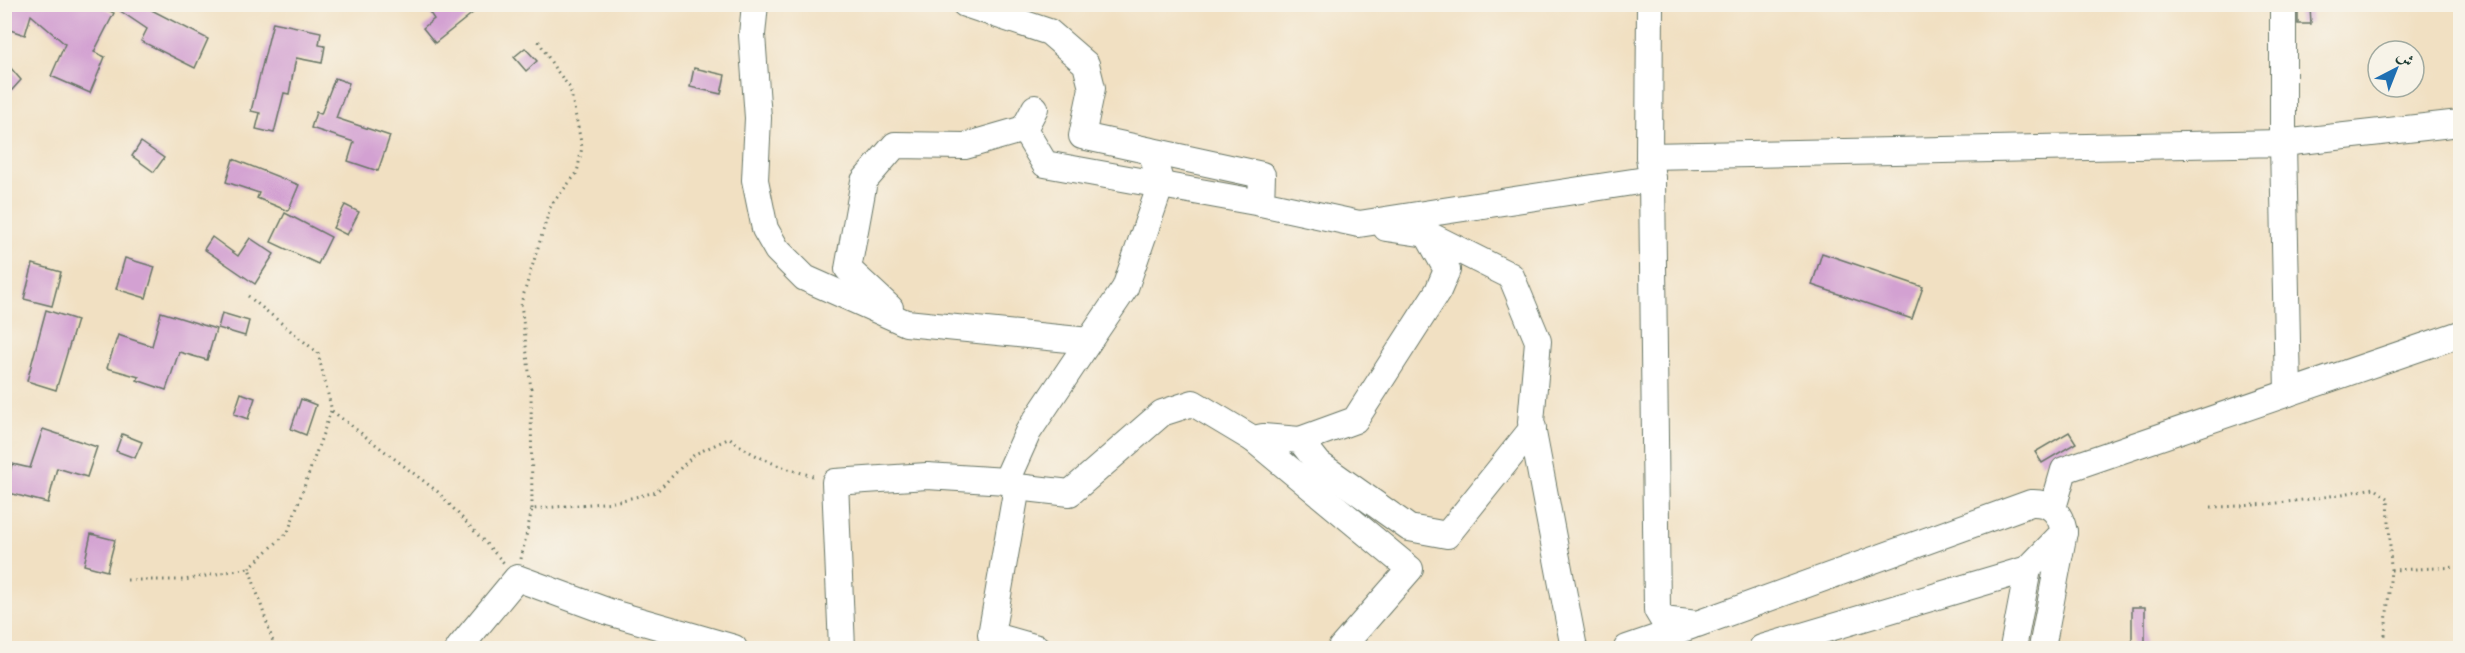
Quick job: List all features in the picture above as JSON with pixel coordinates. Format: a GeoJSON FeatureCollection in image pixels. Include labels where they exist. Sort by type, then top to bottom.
{"type":"FeatureCollection","features":[{"type":"Feature","properties":{"kind":"street"},"geometry":{"type":"LineString","coordinates":[[755,4],[752,35],[758,118],[755,180],[765,229],[777,250],[805,278],[906,323],[1089,341]]}},
{"type":"Feature","properties":{"kind":"street"},"geometry":{"type":"LineString","coordinates":[[965,4],[1049,32],[1086,64],[1092,88],[1082,135],[1262,175],[1261,203]]}},
{"type":"Feature","properties":{"kind":"street"},"geometry":{"type":"LineString","coordinates":[[1650,4],[1657,610],[1663,620],[1697,624]]}},
{"type":"Feature","properties":{"kind":"street"},"geometry":{"type":"LineString","coordinates":[[2283,4],[2288,393]]}},
{"type":"Feature","properties":{"kind":"street"},"geometry":{"type":"LineString","coordinates":[[906,323],[848,269],[864,181],[895,145],[965,146],[1029,119],[1045,164],[1261,203],[1359,224],[1427,234],[1511,276],[1538,341],[1533,428],[1574,648]]}},
{"type":"Feature","properties":{"kind":"street"},"geometry":{"type":"LineString","coordinates":[[1359,224],[1651,168],[2283,142],[2460,123]]}},
{"type":"Feature","properties":{"kind":"street"},"geometry":{"type":"LineString","coordinates":[[1037,648],[991,636],[1012,484],[1028,432],[1125,288],[1161,184],[1151,151]]}},
{"type":"Feature","properties":{"kind":"street"},"geometry":{"type":"LineString","coordinates":[[1253,439],[1263,437],[1300,440],[1355,420],[1438,291],[1447,270],[1427,234]]}},
{"type":"Feature","properties":{"kind":"street"},"geometry":{"type":"LineString","coordinates":[[2053,508],[2064,470],[2460,334]]}},
{"type":"Feature","properties":{"kind":"street"},"geometry":{"type":"LineString","coordinates":[[842,648],[835,482],[927,476],[1012,484],[1070,493],[1162,413],[1193,403],[1253,439],[1410,569],[1341,648]]}},
{"type":"Feature","properties":{"kind":"street"},"geometry":{"type":"LineString","coordinates":[[1300,440],[1319,464],[1408,528],[1447,535],[1533,428]]}},
{"type":"Feature","properties":{"kind":"street"},"geometry":{"type":"LineString","coordinates":[[1627,648],[2031,503],[2044,502],[2053,508],[2064,532],[2042,648]]}},
{"type":"Feature","properties":{"kind":"street"},"geometry":{"type":"LineString","coordinates":[[1762,648],[2028,569],[2064,532]]}},
{"type":"Feature","properties":{"kind":"street"},"geometry":{"type":"LineString","coordinates":[[2013,648],[2028,569]]}},
{"type":"Feature","properties":{"kind":"street"},"geometry":{"type":"LineString","coordinates":[[459,648],[517,578],[612,613],[734,648]]}},
{"type":"Feature","properties":{"kind":"path"},"geometry":{"type":"LineString","coordinates":[[517,578],[532,509],[531,389],[520,303],[551,205],[577,173],[582,147],[570,88],[538,40]]}},
{"type":"Feature","properties":{"kind":"path"},"geometry":{"type":"LineString","coordinates":[[127,580],[184,580],[249,568],[288,532],[332,411],[318,353],[248,296]]}},
{"type":"Feature","properties":{"kind":"path"},"geometry":{"type":"LineString","coordinates":[[332,411],[438,492],[517,578]]}},
{"type":"Feature","properties":{"kind":"path"},"geometry":{"type":"LineString","coordinates":[[532,509],[614,502],[656,492],[695,454],[730,438],[744,449],[785,469],[835,482]]}},
{"type":"Feature","properties":{"kind":"path"},"geometry":{"type":"LineString","coordinates":[[2211,507],[2259,506],[2312,501],[2374,488],[2388,498],[2391,570],[2384,647],[2236,648]]}},
{"type":"Feature","properties":{"kind":"path"},"geometry":{"type":"LineString","coordinates":[[2391,570],[2460,567]]}},
{"type":"Feature","properties":{"kind":"path"},"geometry":{"type":"LineString","coordinates":[[249,568],[275,648]]}},
{"type":"Feature","properties":{"kind":"building"},"geometry":{"type":"Polygon","coordinates":[[[4,4],[96,4],[114,13],[94,52],[105,57],[90,93],[51,76],[65,44],[31,15],[25,35],[4,28],[4,4]]]}},
{"type":"Feature","properties":{"kind":"building"},"geometry":{"type":"Polygon","coordinates":[[[110,4],[140,4],[208,39],[195,68],[141,41],[147,29],[110,4]]]}},
{"type":"Feature","properties":{"kind":"building"},"geometry":{"type":"Polygon","coordinates":[[[424,4],[484,4],[435,43],[423,28],[434,19],[424,4]]]}},
{"type":"Feature","properties":{"kind":"building"},"geometry":{"type":"Polygon","coordinates":[[[2310,6],[2311,24],[2298,24],[2298,7],[2310,6]]]}},
{"type":"Feature","properties":{"kind":"building"},"geometry":{"type":"Polygon","coordinates":[[[273,22],[321,32],[319,45],[325,46],[322,63],[296,58],[289,94],[284,93],[274,133],[256,129],[260,113],[251,111],[273,22]]]}},
{"type":"Feature","properties":{"kind":"building"},"geometry":{"type":"Polygon","coordinates":[[[525,48],[537,61],[526,71],[514,57],[525,48]]]}},
{"type":"Feature","properties":{"kind":"building"},"geometry":{"type":"Polygon","coordinates":[[[4,60],[21,80],[4,99],[4,60]]]}},
{"type":"Feature","properties":{"kind":"building"},"geometry":{"type":"Polygon","coordinates":[[[694,68],[725,75],[721,94],[690,87],[694,68]]]}},
{"type":"Feature","properties":{"kind":"building"},"geometry":{"type":"Polygon","coordinates":[[[335,78],[349,83],[336,118],[390,136],[378,171],[348,161],[354,142],[311,128],[316,112],[321,114],[335,78]]]}},
{"type":"Feature","properties":{"kind":"building"},"geometry":{"type":"Polygon","coordinates":[[[141,142],[164,158],[154,172],[132,156],[141,142]]]}},
{"type":"Feature","properties":{"kind":"building"},"geometry":{"type":"Polygon","coordinates":[[[233,159],[299,185],[288,211],[257,198],[259,193],[226,182],[233,159]]]}},
{"type":"Feature","properties":{"kind":"building"},"geometry":{"type":"Polygon","coordinates":[[[345,205],[359,212],[347,235],[333,228],[345,205]]]}},
{"type":"Feature","properties":{"kind":"building"},"geometry":{"type":"Polygon","coordinates":[[[285,213],[331,237],[318,264],[271,242],[285,213]]]}},
{"type":"Feature","properties":{"kind":"building"},"geometry":{"type":"Polygon","coordinates":[[[212,237],[238,256],[250,238],[274,254],[255,284],[204,249],[212,237]]]}},
{"type":"Feature","properties":{"kind":"building"},"geometry":{"type":"Polygon","coordinates":[[[1822,253],[1923,287],[1912,319],[1812,285],[1822,253]]]}},
{"type":"Feature","properties":{"kind":"building"},"geometry":{"type":"Polygon","coordinates":[[[125,258],[155,267],[146,298],[116,289],[125,258]]]}},
{"type":"Feature","properties":{"kind":"building"},"geometry":{"type":"Polygon","coordinates":[[[33,264],[61,272],[52,306],[24,299],[33,264]]]}},
{"type":"Feature","properties":{"kind":"building"},"geometry":{"type":"Polygon","coordinates":[[[46,310],[77,320],[56,390],[27,381],[46,310]]]}},
{"type":"Feature","properties":{"kind":"building"},"geometry":{"type":"Polygon","coordinates":[[[161,312],[216,329],[207,360],[179,352],[166,390],[137,380],[139,377],[107,368],[118,335],[152,346],[161,312]]]}},
{"type":"Feature","properties":{"kind":"building"},"geometry":{"type":"Polygon","coordinates":[[[222,313],[249,321],[245,336],[218,328],[222,313]]]}},
{"type":"Feature","properties":{"kind":"building"},"geometry":{"type":"Polygon","coordinates":[[[241,393],[255,398],[248,419],[234,414],[241,393]]]}},
{"type":"Feature","properties":{"kind":"building"},"geometry":{"type":"Polygon","coordinates":[[[301,399],[316,405],[306,435],[291,429],[301,399]]]}},
{"type":"Feature","properties":{"kind":"building"},"geometry":{"type":"Polygon","coordinates":[[[43,429],[97,447],[87,477],[57,468],[48,503],[5,492],[12,464],[30,468],[43,429]]]}},
{"type":"Feature","properties":{"kind":"building"},"geometry":{"type":"Polygon","coordinates":[[[2069,432],[2076,443],[2042,463],[2035,452],[2069,432]]]}},
{"type":"Feature","properties":{"kind":"building"},"geometry":{"type":"Polygon","coordinates":[[[122,434],[142,442],[135,458],[116,451],[122,434]]]}},
{"type":"Feature","properties":{"kind":"building"},"geometry":{"type":"Polygon","coordinates":[[[91,534],[115,540],[107,571],[84,565],[91,534]]]}},
{"type":"Feature","properties":{"kind":"building"},"geometry":{"type":"Polygon","coordinates":[[[2132,607],[2145,607],[2145,645],[2132,644],[2132,607]]]}}]}
